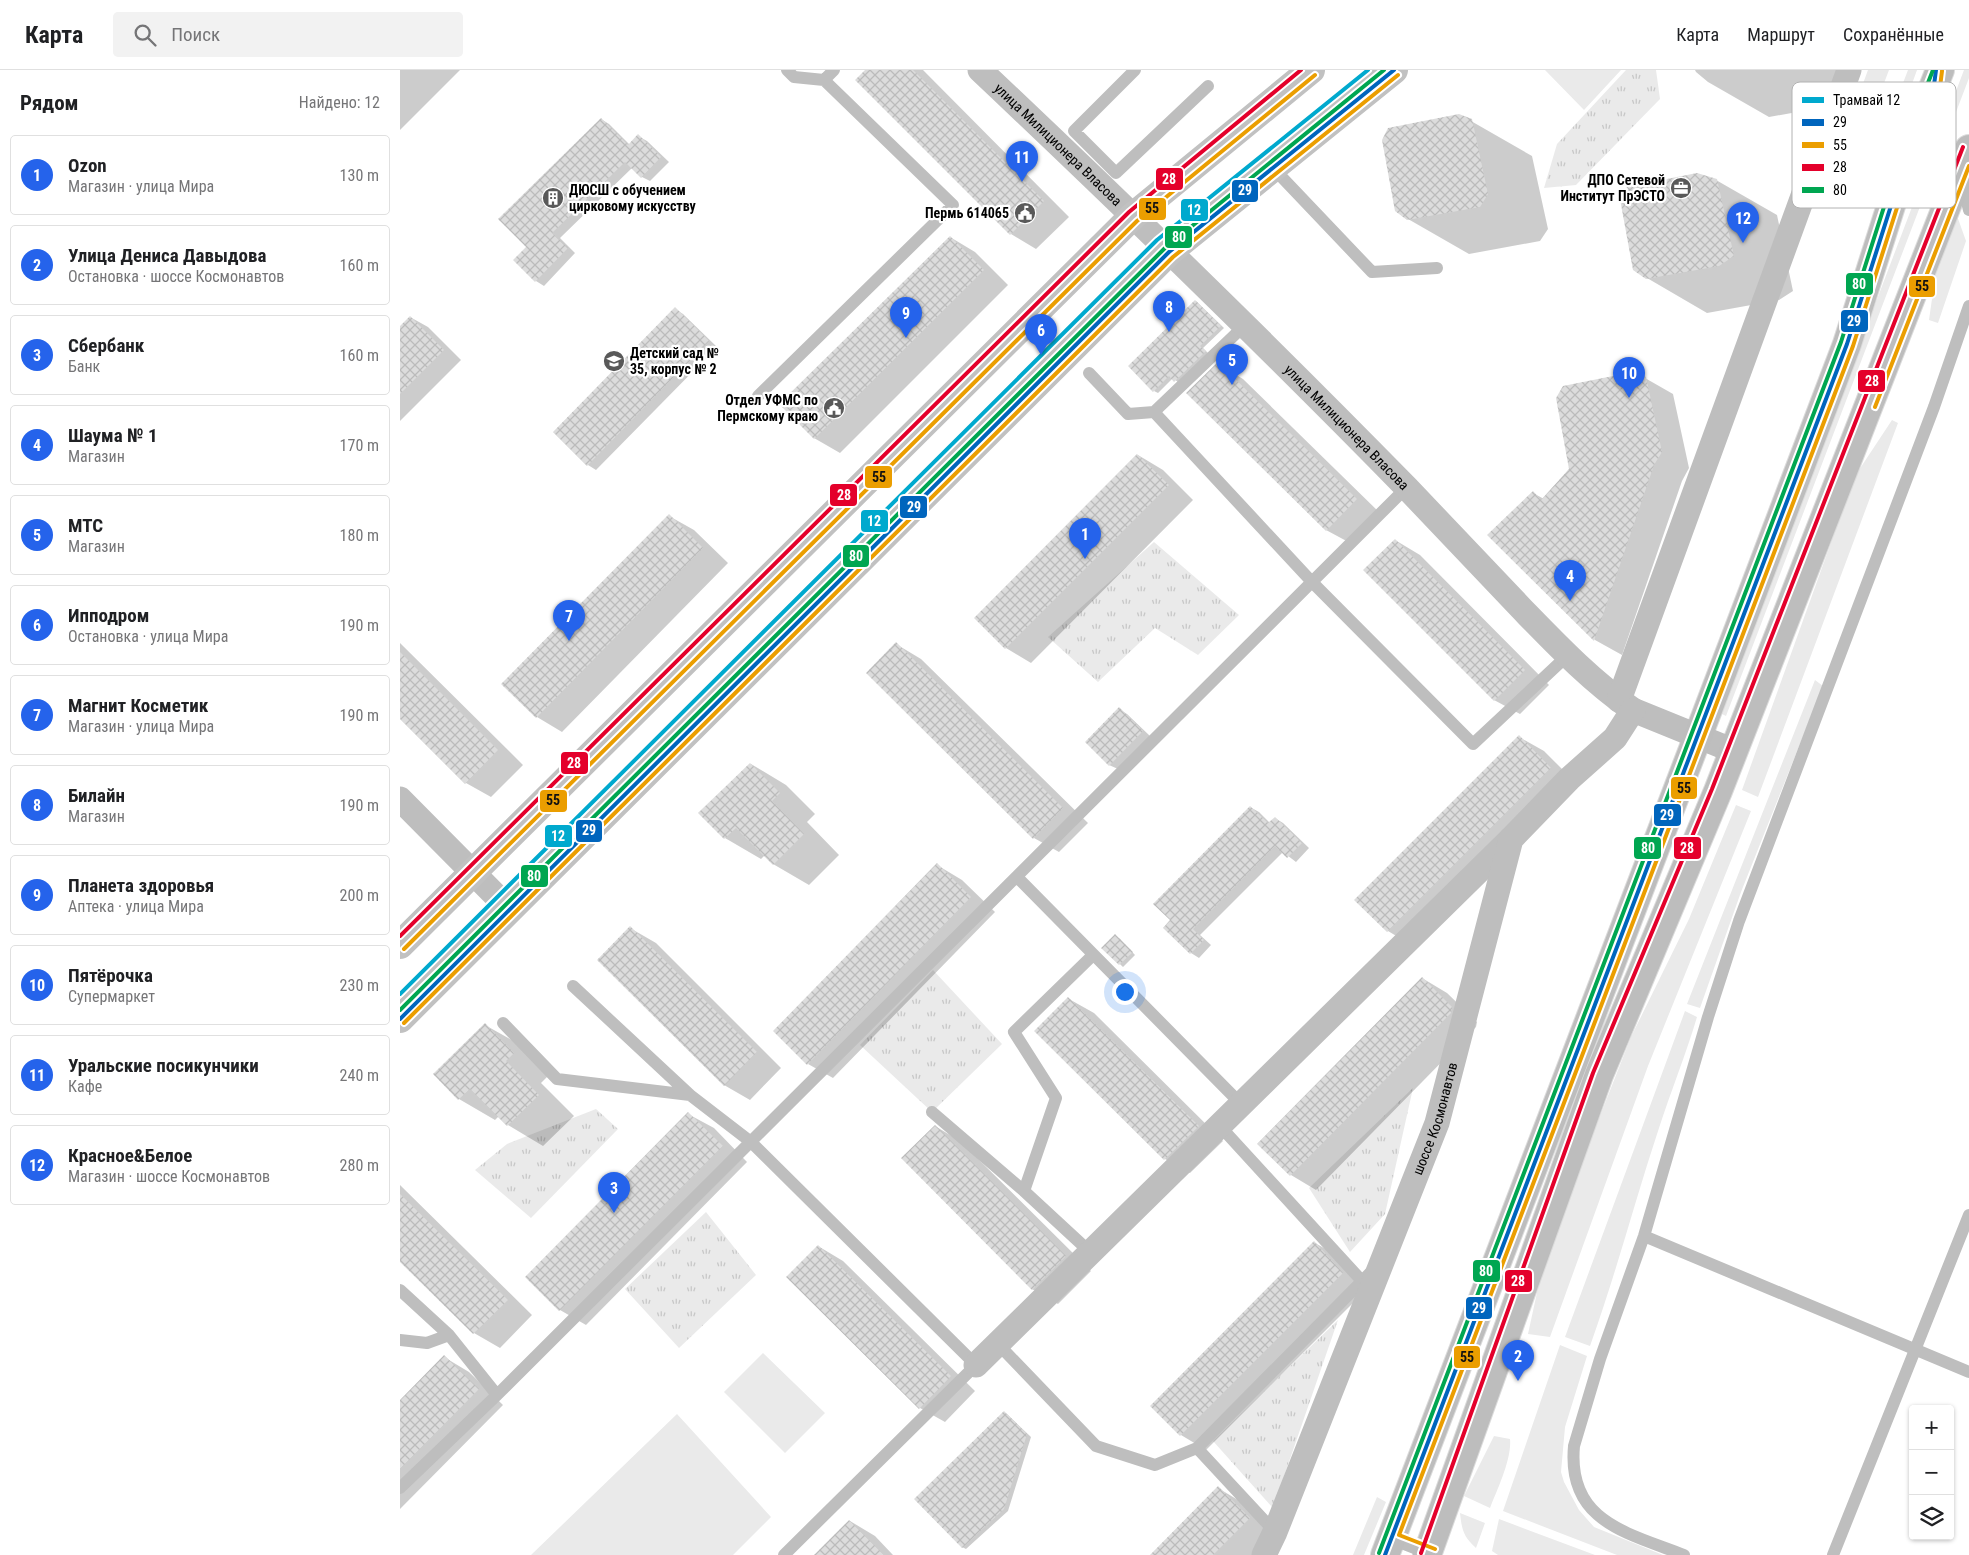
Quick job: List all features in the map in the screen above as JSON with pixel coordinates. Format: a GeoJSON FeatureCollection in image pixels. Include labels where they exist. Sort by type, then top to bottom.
{"type":"FeatureCollection","features":[{"type":"Feature","properties":{"kind":"main road"},"geometry":{"type":"LineString","coordinates":[[400,945],[1133,216],[1311,70]]}},
{"type":"Feature","properties":{"kind":"main road"},"geometry":{"type":"LineString","coordinates":[[400,1019],[1169,252],[1394,70]]}},
{"type":"Feature","properties":{"kind":"main road"},"geometry":{"type":"LineString","coordinates":[[1956,181],[1964,160]]}},
{"type":"Feature","properties":{"kind":"main road"},"geometry":{"type":"LineString","coordinates":[[1388,1547],[1847,344],[1890,208]]}},
{"type":"Feature","properties":{"kind":"main road"},"geometry":{"type":"LineString","coordinates":[[1429,1554],[1599,1075],[1734,751],[1945,208]]}},
{"type":"Feature","properties":{"kind":"street","name":"улица Милиционера Власова"},"geometry":{"type":"LineString","coordinates":[[980,70],[1133,216],[1244,326],[1406,488],[1567,656],[1626,705],[1660,722],[1734,751]]}},
{"type":"Feature","properties":{"kind":"street"},"geometry":{"type":"LineString","coordinates":[[1844,82],[1848,70]]}},
{"type":"Feature","properties":{"kind":"street"},"geometry":{"type":"LineString","coordinates":[[976,1365],[1569,779],[1615,738],[1800,208]]}},
{"type":"Feature","properties":{"kind":"street"},"geometry":{"type":"LineString","coordinates":[[400,798],[509,909]]}},
{"type":"Feature","properties":{"kind":"street","name":"шоссе Космонавтов"},"geometry":{"type":"LineString","coordinates":[[1264,1555],[1275,1532],[1437,1124],[1511,838]]}},
{"type":"Feature","properties":{"kind":"lane"},"geometry":{"type":"LineString","coordinates":[[758,396],[953,205],[824,80],[794,77],[787,70]]}},
{"type":"Feature","properties":{"kind":"lane"},"geometry":{"type":"LineString","coordinates":[[824,80],[834,70]]}},
{"type":"Feature","properties":{"kind":"lane"},"geometry":{"type":"LineString","coordinates":[[1135,70],[1074,131],[1116,173],[1208,86]]}},
{"type":"Feature","properties":{"kind":"lane"},"geometry":{"type":"LineString","coordinates":[[1964,160],[1969,210]]}},
{"type":"Feature","properties":{"kind":"lane"},"geometry":{"type":"LineString","coordinates":[[1272,167],[1372,272],[1437,268]]}},
{"type":"Feature","properties":{"kind":"lane"},"geometry":{"type":"LineString","coordinates":[[1684,1555],[1617,1528],[1599,1517],[1582,1494],[1574,1469],[1574,1446],[1600,1359],[1644,1236],[1708,1017],[1739,921],[1934,407],[1969,306]]}},
{"type":"Feature","properties":{"kind":"lane"},"geometry":{"type":"LineString","coordinates":[[1089,373],[1128,414],[1154,412],[1244,326]]}},
{"type":"Feature","properties":{"kind":"lane"},"geometry":{"type":"LineString","coordinates":[[1154,412],[1312,582],[1473,744],[1567,656]]}},
{"type":"Feature","properties":{"kind":"lane"},"geometry":{"type":"LineString","coordinates":[[400,1488],[751,1142],[1406,488]]}},
{"type":"Feature","properties":{"kind":"lane"},"geometry":{"type":"LineString","coordinates":[[1017,877],[1240,1103]]}},
{"type":"Feature","properties":{"kind":"lane"},"geometry":{"type":"LineString","coordinates":[[1024,1191],[1056,1098],[1014,1032],[1094,955]]}},
{"type":"Feature","properties":{"kind":"lane"},"geometry":{"type":"LineString","coordinates":[[573,986],[690,1095],[751,1142],[976,1365],[784,1555]]}},
{"type":"Feature","properties":{"kind":"lane"},"geometry":{"type":"LineString","coordinates":[[503,1023],[557,1079],[690,1095]]}},
{"type":"Feature","properties":{"kind":"lane"},"geometry":{"type":"LineString","coordinates":[[932,1112],[1024,1191],[1090,1252]]}},
{"type":"Feature","properties":{"kind":"lane"},"geometry":{"type":"LineString","coordinates":[[1219,1125],[1362,1281]]}},
{"type":"Feature","properties":{"kind":"lane"},"geometry":{"type":"LineString","coordinates":[[1834,1555],[1969,1214]]}},
{"type":"Feature","properties":{"kind":"lane"},"geometry":{"type":"LineString","coordinates":[[1644,1236],[1969,1372]]}},
{"type":"Feature","properties":{"kind":"lane"},"geometry":{"type":"LineString","coordinates":[[998,1344],[1096,1446],[1155,1465],[1197,1448],[1381,1261]]}},
{"type":"Feature","properties":{"kind":"lane"},"geometry":{"type":"LineString","coordinates":[[400,1290],[449,1335],[497,1394]]}},
{"type":"Feature","properties":{"kind":"lane"},"geometry":{"type":"LineString","coordinates":[[400,1340],[427,1343],[449,1335]]}},
{"type":"Feature","properties":{"kind":"lane"},"geometry":{"type":"LineString","coordinates":[[1197,1448],[1275,1532]]}},
{"type":"Feature","properties":{"kind":"lane"},"geometry":{"type":"LineString","coordinates":[[1388,1547],[1429,1554]]}},
{"type":"Feature","properties":{"kind":"green space"},"geometry":{"type":"Polygon","coordinates":[[[1545,70],[1621,70],[1584,110],[1545,70]]]}},
{"type":"Feature","properties":{"kind":"green space"},"geometry":{"type":"Polygon","coordinates":[[[1626,70],[1656,70],[1660,99],[1576,185],[1544,188],[1557,144],[1626,70]]]}},
{"type":"Feature","properties":{"kind":"green space"},"geometry":{"type":"Polygon","coordinates":[[[1868,70],[1889,70],[1884,82],[1864,82],[1868,70]]]}},
{"type":"Feature","properties":{"kind":"green space"},"geometry":{"type":"Polygon","coordinates":[[[1908,70],[1917,70],[1913,82],[1903,82],[1908,70]]]}},
{"type":"Feature","properties":{"kind":"green space"},"geometry":{"type":"Polygon","coordinates":[[[1964,70],[1969,70],[1969,78],[1956,112],[1956,91],[1964,70]]]}},
{"type":"Feature","properties":{"kind":"green space"},"geometry":{"type":"Polygon","coordinates":[[[1912,208],[1919,208],[1726,716],[1720,713],[1912,208]]]}},
{"type":"Feature","properties":{"kind":"green space"},"geometry":{"type":"Polygon","coordinates":[[[1956,213],[1966,241],[1938,323],[1929,320],[1939,250],[1956,213]]]}},
{"type":"Feature","properties":{"kind":"green space"},"geometry":{"type":"Polygon","coordinates":[[[1892,420],[1898,423],[1758,797],[1742,790],[1855,476],[1892,420]]]}},
{"type":"Feature","properties":{"kind":"green space"},"geometry":{"type":"Polygon","coordinates":[[[1154,542],[1239,615],[1198,655],[1155,628],[1098,682],[1048,637],[1154,542]]]}},
{"type":"Feature","properties":{"kind":"green space"},"geometry":{"type":"Polygon","coordinates":[[[1815,680],[1823,686],[1741,892],[1700,1008],[1687,1004],[1815,680]]]}},
{"type":"Feature","properties":{"kind":"green space"},"geometry":{"type":"Polygon","coordinates":[[[1736,805],[1751,811],[1648,1066],[1550,1337],[1528,1334],[1545,1256],[1631,1037],[1689,919],[1736,805]]]}},
{"type":"Feature","properties":{"kind":"green space"},"geometry":{"type":"Polygon","coordinates":[[[933,970],[1002,1044],[932,1112],[860,1045],[933,970]]]}},
{"type":"Feature","properties":{"kind":"green space"},"geometry":{"type":"Polygon","coordinates":[[[1685,1011],[1697,1017],[1659,1128],[1590,1346],[1565,1337],[1685,1011]]]}},
{"type":"Feature","properties":{"kind":"green space"},"geometry":{"type":"Polygon","coordinates":[[[1413,1088],[1385,1214],[1350,1252],[1309,1188],[1413,1088]]]}},
{"type":"Feature","properties":{"kind":"green space"},"geometry":{"type":"Polygon","coordinates":[[[596,1109],[618,1129],[531,1218],[475,1170],[507,1144],[596,1109]]]}},
{"type":"Feature","properties":{"kind":"green space"},"geometry":{"type":"Polygon","coordinates":[[[706,1212],[756,1275],[679,1348],[625,1289],[706,1212]]]}},
{"type":"Feature","properties":{"kind":"green space"},"geometry":{"type":"Polygon","coordinates":[[[1338,1320],[1273,1508],[1213,1441],[1338,1320]]]}},
{"type":"Feature","properties":{"kind":"green space"},"geometry":{"type":"Polygon","coordinates":[[[1560,1345],[1587,1356],[1565,1427],[1561,1472],[1564,1482],[1579,1510],[1594,1527],[1663,1555],[1617,1555],[1503,1511],[1560,1345]]]}},
{"type":"Feature","properties":{"kind":"green space"},"geometry":{"type":"Polygon","coordinates":[[[763,1353],[825,1413],[785,1453],[724,1392],[763,1353]]]}},
{"type":"Feature","properties":{"kind":"green space"},"geometry":{"type":"Polygon","coordinates":[[[677,1414],[771,1517],[733,1555],[531,1555],[677,1414]]]}},
{"type":"Feature","properties":{"kind":"green space"},"geometry":{"type":"Polygon","coordinates":[[[1494,1436],[1510,1439],[1510,1447],[1509,1456],[1490,1508],[1464,1496],[1494,1436]]]}},
{"type":"Feature","properties":{"kind":"green space"},"geometry":{"type":"Polygon","coordinates":[[[1377,1497],[1386,1502],[1364,1555],[1353,1555],[1377,1497]]]}},
{"type":"Feature","properties":{"kind":"green space"},"geometry":{"type":"Polygon","coordinates":[[[1460,1513],[1485,1523],[1476,1548],[1468,1540],[1464,1532],[1460,1513]]]}},
{"type":"Feature","properties":{"kind":"green space"},"geometry":{"type":"Polygon","coordinates":[[[1499,1519],[1595,1555],[1498,1555],[1492,1551],[1499,1519]]]}},
{"type":"Feature","properties":{"kind":"building"},"geometry":{"type":"Polygon","coordinates":[[[865,70],[913,70],[1044,201],[1010,235],[855,80],[865,70]]]}},
{"type":"Feature","properties":{"kind":"building"},"geometry":{"type":"Polygon","coordinates":[[[1459,114],[1472,119],[1488,194],[1480,207],[1407,220],[1395,211],[1382,140],[1388,128],[1459,114]]]}},
{"type":"Feature","properties":{"kind":"building","name":"ДЮСШ с обучением цирковому искусству"},"geometry":{"type":"Polygon","coordinates":[[[601,118],[628,145],[638,134],[661,157],[641,178],[625,162],[552,233],[568,248],[535,282],[513,260],[526,247],[498,219],[601,118]]]}},
{"type":"Feature","properties":{"kind":"building"},"geometry":{"type":"Polygon","coordinates":[[[1697,173],[1717,179],[1734,256],[1719,266],[1646,279],[1633,270],[1620,199],[1627,187],[1697,173]]]}},
{"type":"Feature","properties":{"kind":"building"},"geometry":{"type":"Polygon","coordinates":[[[950,236],[984,270],[814,439],[779,404],[950,236]]]}},
{"type":"Feature","properties":{"kind":"building"},"geometry":{"type":"Polygon","coordinates":[[[1195,300],[1221,326],[1200,346],[1206,351],[1174,382],[1169,376],[1153,392],[1128,366],[1195,300]]]}},
{"type":"Feature","properties":{"kind":"building"},"geometry":{"type":"Polygon","coordinates":[[[675,307],[709,341],[587,466],[553,432],[675,307]]]}},
{"type":"Feature","properties":{"kind":"building"},"geometry":{"type":"Polygon","coordinates":[[[410,316],[444,350],[400,394],[400,326],[410,316]]]}},
{"type":"Feature","properties":{"kind":"building"},"geometry":{"type":"Polygon","coordinates":[[[1218,362],[1357,499],[1326,531],[1186,393],[1218,362]]]}},
{"type":"Feature","properties":{"kind":"building"},"geometry":{"type":"Polygon","coordinates":[[[1633,372],[1646,377],[1662,452],[1654,465],[1594,641],[1487,535],[1533,491],[1541,500],[1569,469],[1556,398],[1563,386],[1633,372]]]}},
{"type":"Feature","properties":{"kind":"building"},"geometry":{"type":"Polygon","coordinates":[[[1137,454],[1169,485],[1005,649],[974,618],[1137,454]]]}},
{"type":"Feature","properties":{"kind":"building"},"geometry":{"type":"Polygon","coordinates":[[[669,514],[703,548],[536,718],[501,684],[669,514]]]}},
{"type":"Feature","properties":{"kind":"building"},"geometry":{"type":"Polygon","coordinates":[[[1395,539],[1525,670],[1494,701],[1363,570],[1395,539]]]}},
{"type":"Feature","properties":{"kind":"building"},"geometry":{"type":"Polygon","coordinates":[[[896,642],[1063,808],[1033,839],[866,673],[896,642]]]}},
{"type":"Feature","properties":{"kind":"building"},"geometry":{"type":"Polygon","coordinates":[[[400,652],[498,750],[465,784],[400,719],[400,652]]]}},
{"type":"Feature","properties":{"kind":"building"},"geometry":{"type":"Polygon","coordinates":[[[1119,707],[1143,731],[1109,766],[1085,742],[1119,707]]]}},
{"type":"Feature","properties":{"kind":"building"},"geometry":{"type":"Polygon","coordinates":[[[1519,735],[1551,768],[1387,932],[1354,900],[1519,735]]]}},
{"type":"Feature","properties":{"kind":"building"},"geometry":{"type":"Polygon","coordinates":[[[750,763],[780,793],[772,801],[804,834],[773,865],[736,828],[724,839],[698,813],[750,763]]]}},
{"type":"Feature","properties":{"kind":"building"},"geometry":{"type":"Polygon","coordinates":[[[1250,806],[1268,823],[1275,817],[1302,843],[1287,858],[1275,846],[1193,929],[1204,940],[1190,954],[1163,928],[1170,920],[1153,904],[1250,806]]]}},
{"type":"Feature","properties":{"kind":"building"},"geometry":{"type":"Polygon","coordinates":[[[937,863],[971,897],[807,1065],[773,1031],[937,863]]]}},
{"type":"Feature","properties":{"kind":"building"},"geometry":{"type":"Polygon","coordinates":[[[630,926],[757,1052],[724,1086],[597,960],[630,926]]]}},
{"type":"Feature","properties":{"kind":"building"},"geometry":{"type":"Polygon","coordinates":[[[1115,934],[1133,952],[1119,965],[1101,948],[1115,934]]]}},
{"type":"Feature","properties":{"kind":"building"},"geometry":{"type":"Polygon","coordinates":[[[1422,977],[1452,1007],[1451,1013],[1290,1176],[1257,1144],[1422,977]]]}},
{"type":"Feature","properties":{"kind":"building"},"geometry":{"type":"Polygon","coordinates":[[[1068,997],[1199,1126],[1164,1160],[1034,1031],[1068,997]]]}},
{"type":"Feature","properties":{"kind":"building"},"geometry":{"type":"Polygon","coordinates":[[[485,1023],[514,1053],[506,1061],[539,1095],[507,1126],[470,1089],[458,1100],[433,1074],[485,1023]]]}},
{"type":"Feature","properties":{"kind":"building"},"geometry":{"type":"Polygon","coordinates":[[[688,1112],[723,1146],[559,1311],[525,1277],[688,1112]]]}},
{"type":"Feature","properties":{"kind":"building"},"geometry":{"type":"Polygon","coordinates":[[[935,1125],[1066,1256],[1032,1290],[901,1158],[935,1125]]]}},
{"type":"Feature","properties":{"kind":"building"},"geometry":{"type":"Polygon","coordinates":[[[400,1194],[508,1300],[473,1334],[400,1262],[400,1194]]]}},
{"type":"Feature","properties":{"kind":"building"},"geometry":{"type":"Polygon","coordinates":[[[1314,1241],[1343,1273],[1180,1436],[1150,1406],[1314,1241]]]}},
{"type":"Feature","properties":{"kind":"building"},"geometry":{"type":"Polygon","coordinates":[[[818,1245],[951,1376],[919,1409],[786,1277],[818,1245]]]}},
{"type":"Feature","properties":{"kind":"building"},"geometry":{"type":"Polygon","coordinates":[[[444,1355],[479,1389],[400,1469],[400,1400],[444,1355]]]}},
{"type":"Feature","properties":{"kind":"building"},"geometry":{"type":"Polygon","coordinates":[[[1004,1411],[1027,1434],[1004,1509],[962,1548],[914,1499],[1004,1411]]]}},
{"type":"Feature","properties":{"kind":"building"},"geometry":{"type":"Polygon","coordinates":[[[1218,1486],[1250,1518],[1213,1555],[1150,1555],[1218,1486]]]}},
{"type":"Feature","properties":{"kind":"building"},"geometry":{"type":"Polygon","coordinates":[[[849,1520],[884,1555],[814,1555],[849,1520]]]}},
{"type":"Feature","properties":{"kind":"tram line","name":"12"},"geometry":{"type":"LineString","coordinates":[[400,994],[1157,240],[1368,70]]}},
{"type":"Feature","properties":{"kind":"transit line","name":"28"},"geometry":{"type":"LineString","coordinates":[[400,936],[1129,212],[1301,70]]}},
{"type":"Feature","properties":{"kind":"transit line","name":"80"},"geometry":{"type":"LineString","coordinates":[[400,1010],[1165,248],[1384,70]]}},
{"type":"Feature","properties":{"kind":"transit line","name":"29"},"geometry":{"type":"LineString","coordinates":[[400,1019],[1169,252],[1394,70]]}},
{"type":"Feature","properties":{"kind":"transit line","name":"80"},"geometry":{"type":"LineString","coordinates":[[1928,82],[1933,70]]}},
{"type":"Feature","properties":{"kind":"transit line","name":"29"},"geometry":{"type":"LineString","coordinates":[[1934,82],[1936,70]]}},
{"type":"Feature","properties":{"kind":"transit line","name":"55"},"geometry":{"type":"LineString","coordinates":[[1941,82],[1942,71]]}},
{"type":"Feature","properties":{"kind":"transit line","name":"55"},"geometry":{"type":"LineString","coordinates":[[404,949],[1137,221],[1315,75]]}},
{"type":"Feature","properties":{"kind":"transit line","name":"55"},"geometry":{"type":"LineString","coordinates":[[404,1023],[1173,257],[1398,75]]}},
{"type":"Feature","properties":{"kind":"transit line","name":"28"},"geometry":{"type":"LineString","coordinates":[[1956,165],[1963,147]]}},
{"type":"Feature","properties":{"kind":"transit line","name":"55"},"geometry":{"type":"LineString","coordinates":[[1956,199],[1969,166]]}},
{"type":"Feature","properties":{"kind":"transit line","name":"80"},"geometry":{"type":"LineString","coordinates":[[1379,1553],[1841,342],[1884,208]]}},
{"type":"Feature","properties":{"kind":"transit line","name":"29"},"geometry":{"type":"LineString","coordinates":[[1385,1555],[1847,344],[1890,208]]}},
{"type":"Feature","properties":{"kind":"transit line","name":"55"},"geometry":{"type":"LineString","coordinates":[[1435,1549],[1399,1535],[1853,346],[1897,208]]}},
{"type":"Feature","properties":{"kind":"transit line","name":"28"},"geometry":{"type":"LineString","coordinates":[[1421,1553],[1593,1073],[1712,789],[1939,208]]}},
{"type":"Feature","properties":{"kind":"transit line","name":"55"},"geometry":{"type":"LineString","coordinates":[[1875,407],[1953,208]]}},
{"type":"Feature","properties":{"kind":"place","name":"Уральские посикунчики"},"geometry":{"type":"Point","coordinates":[1022,182]}},
{"type":"Feature","properties":{"kind":"place","name":"ДПО Сетевой Институт ПрЭСТО"},"geometry":{"type":"Point","coordinates":[1681,188]}},
{"type":"Feature","properties":{"kind":"place","name":"ДЮСШ с обучением цирковому искусству"},"geometry":{"type":"Point","coordinates":[553,198]}},
{"type":"Feature","properties":{"kind":"place","name":"Пермь 614065"},"geometry":{"type":"Point","coordinates":[1025,213]}},
{"type":"Feature","properties":{"kind":"place","name":"Красное&Белое"},"geometry":{"type":"Point","coordinates":[1743,243]}},
{"type":"Feature","properties":{"kind":"place","name":"Билайн"},"geometry":{"type":"Point","coordinates":[1169,332]}},
{"type":"Feature","properties":{"kind":"place","name":"Планета здоровья"},"geometry":{"type":"Point","coordinates":[906,338]}},
{"type":"Feature","properties":{"kind":"place","name":"Ипподром"},"geometry":{"type":"Point","coordinates":[1041,355]}},
{"type":"Feature","properties":{"kind":"place","name":"Детский сад № 35, корпус № 2"},"geometry":{"type":"Point","coordinates":[614,361]}},
{"type":"Feature","properties":{"kind":"place","name":"МТС"},"geometry":{"type":"Point","coordinates":[1232,385]}},
{"type":"Feature","properties":{"kind":"place","name":"Пятёрочка"},"geometry":{"type":"Point","coordinates":[1629,398]}},
{"type":"Feature","properties":{"kind":"place","name":"Отдел УФМС по Пермскому краю"},"geometry":{"type":"Point","coordinates":[834,408]}},
{"type":"Feature","properties":{"kind":"place","name":"Ozon"},"geometry":{"type":"Point","coordinates":[1085,559]}},
{"type":"Feature","properties":{"kind":"place","name":"Шаума № 1"},"geometry":{"type":"Point","coordinates":[1570,601]}},
{"type":"Feature","properties":{"kind":"place","name":"Магнит Косметик"},"geometry":{"type":"Point","coordinates":[569,641]}},
{"type":"Feature","properties":{"kind":"place","name":"Сбербанк"},"geometry":{"type":"Point","coordinates":[614,1213]}},
{"type":"Feature","properties":{"kind":"place","name":"Улица Дениса Давыдова"},"geometry":{"type":"Point","coordinates":[1518,1381]}}]}
